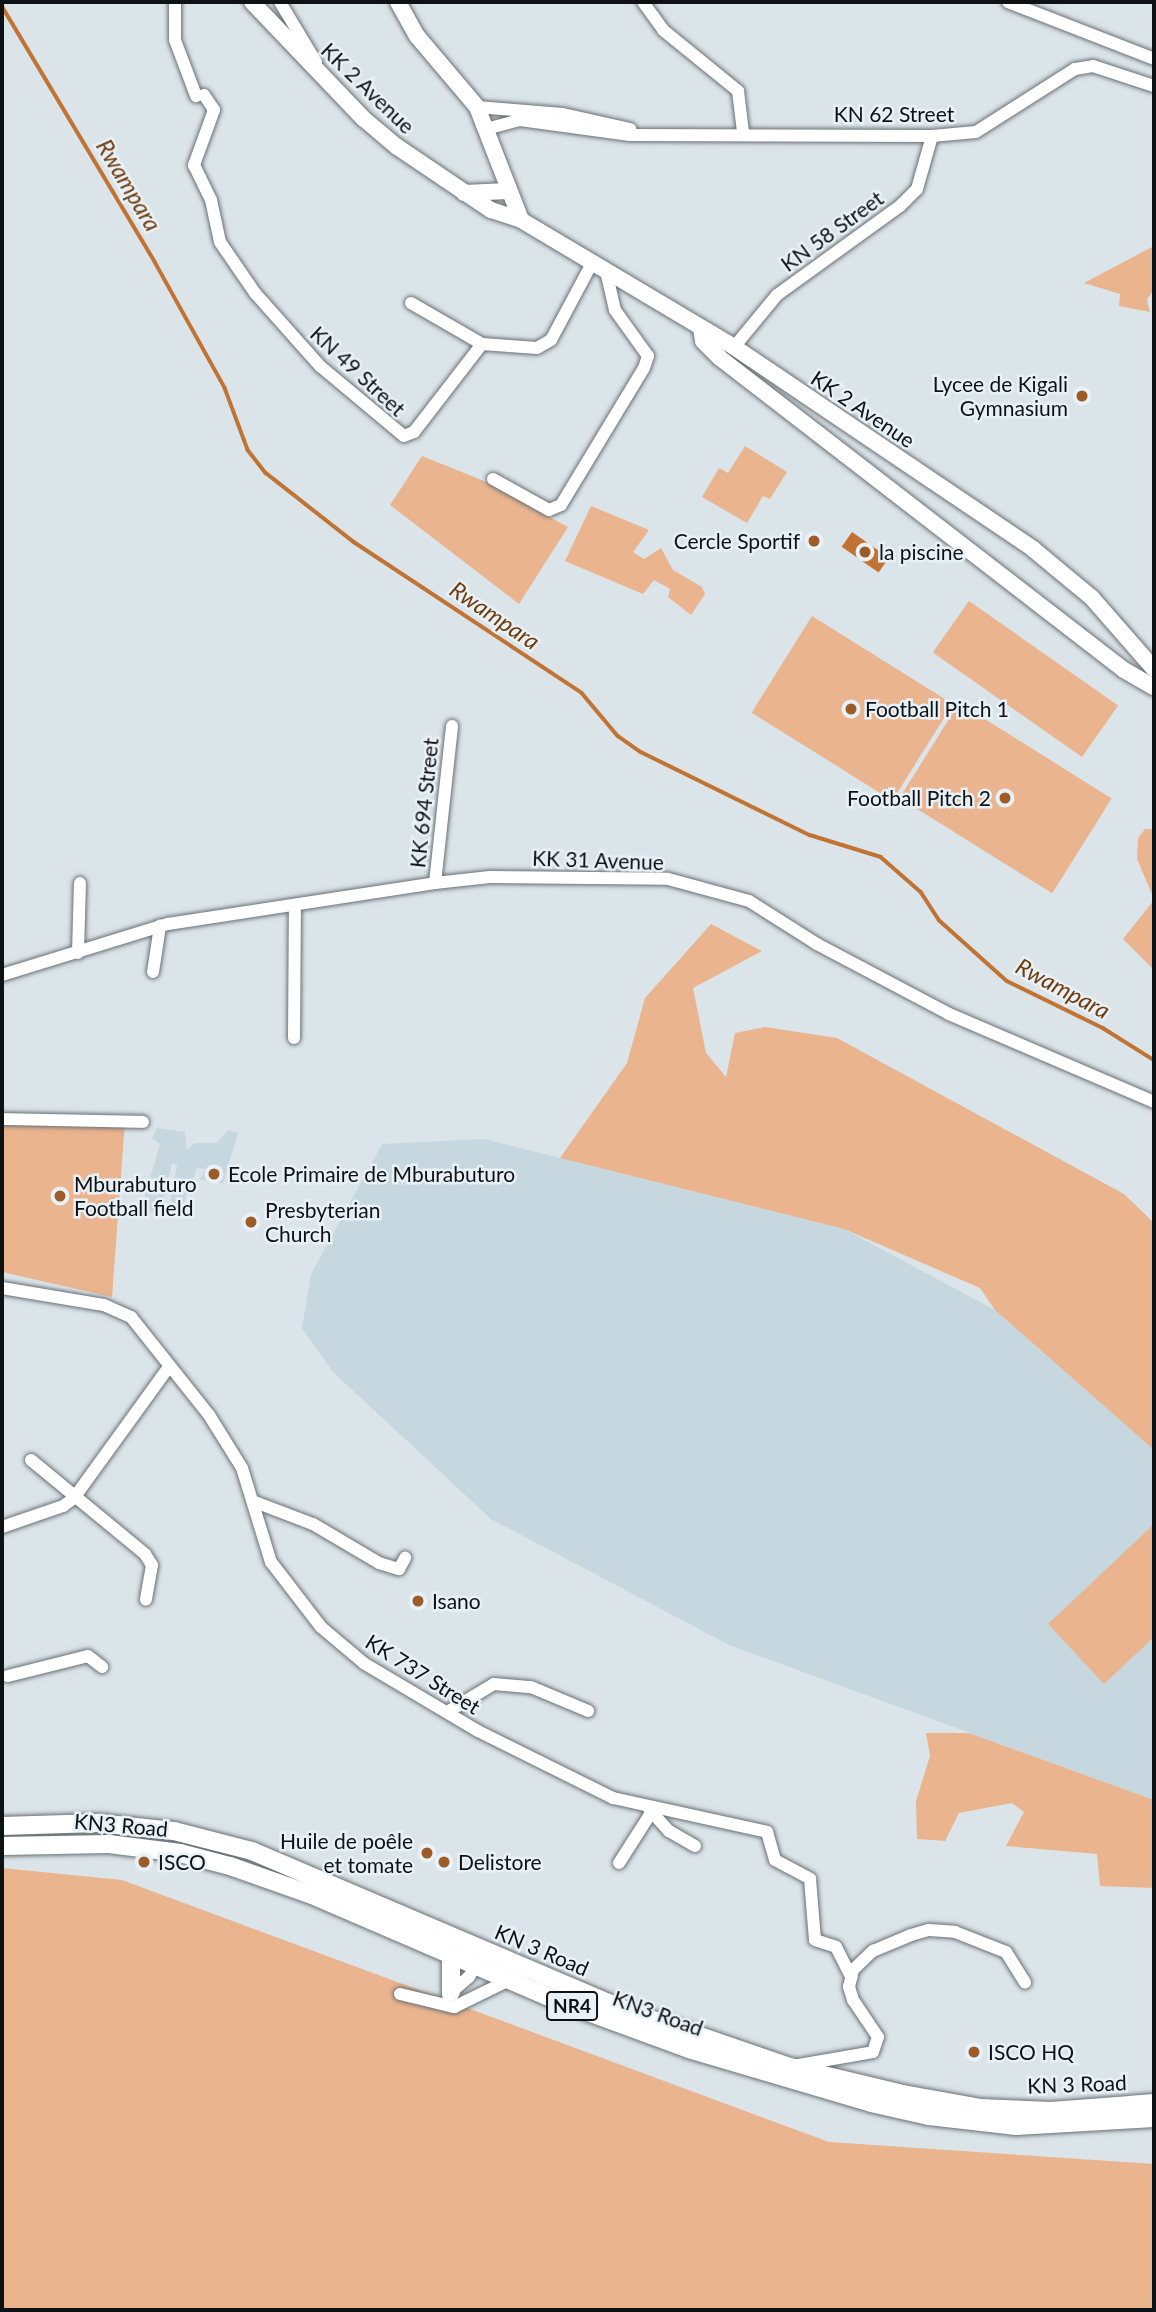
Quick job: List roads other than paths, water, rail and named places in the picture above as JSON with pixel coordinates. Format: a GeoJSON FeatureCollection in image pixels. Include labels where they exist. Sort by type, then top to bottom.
{"type":"FeatureCollection","features":[{"type":"Feature","properties":{"kind":"highway","name":"KN 3 Road"},"geometry":{"type":"LineString","coordinates":[[2,1826],[98,1823],[200,1837],[307,1872],[630,2012],[790,2067],[980,2108],[1051,2111],[1154,2103]]}},
{"type":"Feature","properties":{"kind":"highway","name":"KN3 Road"},"geometry":{"type":"LineString","coordinates":[[2,1846],[109,1844],[180,1853],[312,1895],[451,1959],[507,1981],[778,2078],[929,2116],[1037,2126],[1154,2118]]}},
{"type":"Feature","properties":{"kind":"highway"},"geometry":{"type":"LineString","coordinates":[[451,1959],[451,1992]]}},
{"type":"Feature","properties":{"kind":"main road","name":"KK 2 Avenue"},"geometry":{"type":"LineString","coordinates":[[252,2],[328,82],[396,146],[491,210],[521,220],[607,275],[734,347],[1033,549],[1092,598],[1154,669]]}},
{"type":"Feature","properties":{"kind":"main road"},"geometry":{"type":"LineString","coordinates":[[398,2],[417,36],[477,107],[521,220]]}},
{"type":"Feature","properties":{"kind":"main road"},"geometry":{"type":"LineString","coordinates":[[464,193],[508,191]]}},
{"type":"Feature","properties":{"kind":"main road"},"geometry":{"type":"LineString","coordinates":[[701,328],[703,341],[720,358],[1124,670],[1154,687]]}},
{"type":"Feature","properties":{"kind":"street","name":"KN 49 Street"},"geometry":{"type":"LineString","coordinates":[[175,2],[175,40],[200,96],[214,110],[194,165],[211,200],[220,242],[255,293],[320,366],[404,436],[414,432],[482,344]]}},
{"type":"Feature","properties":{"kind":"street"},"geometry":{"type":"LineString","coordinates":[[280,2],[328,82]]}},
{"type":"Feature","properties":{"kind":"street"},"geometry":{"type":"LineString","coordinates":[[643,2],[663,30],[738,91],[743,132]]}},
{"type":"Feature","properties":{"kind":"street"},"geometry":{"type":"LineString","coordinates":[[1007,2],[1154,59]]}},
{"type":"Feature","properties":{"kind":"street","name":"KN 62 Street"},"geometry":{"type":"LineString","coordinates":[[486,129],[520,120],[654,136],[743,132],[932,136],[976,132],[1075,69],[1093,66],[1154,86]]}},
{"type":"Feature","properties":{"kind":"street","name":"KN 62 Street"},"geometry":{"type":"LineString","coordinates":[[477,107],[563,114],[654,136]]}},
{"type":"Feature","properties":{"kind":"street","name":"KN 58 Street"},"geometry":{"type":"LineString","coordinates":[[734,347],[777,295],[900,206],[917,189],[932,136]]}},
{"type":"Feature","properties":{"kind":"street"},"geometry":{"type":"LineString","coordinates":[[411,303],[482,344],[542,347],[563,321],[591,265]]}},
{"type":"Feature","properties":{"kind":"street"},"geometry":{"type":"LineString","coordinates":[[493,479],[549,510],[561,505],[643,368],[648,356],[615,310],[607,275]]}},
{"type":"Feature","properties":{"kind":"street","name":"KK 694 Street"},"geometry":{"type":"LineString","coordinates":[[435,883],[452,726]]}},
{"type":"Feature","properties":{"kind":"street","name":"KK 31 Avenue"},"geometry":{"type":"LineString","coordinates":[[2,975],[160,926],[435,883],[490,877],[612,876],[668,879],[749,901],[817,944],[949,1014],[1154,1102]]}},
{"type":"Feature","properties":{"kind":"street"},"geometry":{"type":"LineString","coordinates":[[78,953],[80,883]]}},
{"type":"Feature","properties":{"kind":"street"},"geometry":{"type":"LineString","coordinates":[[294,1038],[295,906]]}},
{"type":"Feature","properties":{"kind":"street"},"geometry":{"type":"LineString","coordinates":[[153,972],[160,926]]}},
{"type":"Feature","properties":{"kind":"street"},"geometry":{"type":"LineString","coordinates":[[2,1119],[143,1122]]}},
{"type":"Feature","properties":{"kind":"street","name":"KK 737 Street"},"geometry":{"type":"LineString","coordinates":[[2,1288],[104,1306],[131,1317],[215,1424],[242,1468],[255,1502],[271,1562],[321,1627],[365,1664],[551,1768],[650,1811],[767,1832],[775,1860],[810,1879],[815,1940],[836,1947],[851,1977]]}},
{"type":"Feature","properties":{"kind":"street"},"geometry":{"type":"LineString","coordinates":[[2,1527],[55,1510],[74,1498],[169,1367]]}},
{"type":"Feature","properties":{"kind":"street"},"geometry":{"type":"LineString","coordinates":[[31,1460],[145,1554],[152,1565],[146,1599]]}},
{"type":"Feature","properties":{"kind":"street"},"geometry":{"type":"LineString","coordinates":[[255,1502],[313,1524],[379,1563],[399,1569],[405,1558]]}},
{"type":"Feature","properties":{"kind":"street"},"geometry":{"type":"LineString","coordinates":[[8,1676],[88,1656],[102,1667]]}},
{"type":"Feature","properties":{"kind":"street"},"geometry":{"type":"LineString","coordinates":[[449,1711],[494,1684],[531,1686],[588,1711]]}},
{"type":"Feature","properties":{"kind":"street"},"geometry":{"type":"LineString","coordinates":[[619,1863],[650,1811],[669,1831],[695,1846]]}},
{"type":"Feature","properties":{"kind":"street"},"geometry":{"type":"LineString","coordinates":[[790,2067],[868,2054],[877,2048],[877,2032],[853,2000],[851,1977],[856,1965],[873,1951],[929,1930],[955,1932],[1006,1952],[1025,1982]]}},
{"type":"Feature","properties":{"kind":"street"},"geometry":{"type":"LineString","coordinates":[[434,2006],[476,1968],[485,1950]]}},
{"type":"Feature","properties":{"kind":"street"},"geometry":{"type":"LineString","coordinates":[[400,1994],[434,2006],[454,2007],[507,1981],[517,1965]]}},
{"type":"Feature","properties":{"kind":"waterway","name":"Rwampara"},"geometry":{"type":"LineString","coordinates":[[2,6],[155,262],[225,388],[248,450],[266,473],[354,542],[582,693],[618,736],[641,752],[810,835],[881,857],[921,892],[939,920],[1007,981],[1103,1028],[1154,1060]]}},
{"type":"Feature","properties":{"kind":"place","name":"Lycee de Kigali Gymnasium"},"geometry":{"type":"Point","coordinates":[1082,396]}},
{"type":"Feature","properties":{"kind":"place","name":"Cercle Sportif"},"geometry":{"type":"Point","coordinates":[814,541]}},
{"type":"Feature","properties":{"kind":"place","name":"la piscine"},"geometry":{"type":"Point","coordinates":[865,552]}},
{"type":"Feature","properties":{"kind":"place","name":"Football Pitch 1"},"geometry":{"type":"Point","coordinates":[851,709]}},
{"type":"Feature","properties":{"kind":"place","name":"Football Pitch 2"},"geometry":{"type":"Point","coordinates":[1005,798]}},
{"type":"Feature","properties":{"kind":"place","name":"Ecole Primaire de Mburabuturo"},"geometry":{"type":"Point","coordinates":[214,1174]}},
{"type":"Feature","properties":{"kind":"place","name":"Mburabuturo Football field"},"geometry":{"type":"Point","coordinates":[60,1196]}},
{"type":"Feature","properties":{"kind":"place","name":"Presbyterian Church"},"geometry":{"type":"Point","coordinates":[251,1222]}},
{"type":"Feature","properties":{"kind":"place","name":"Isano"},"geometry":{"type":"Point","coordinates":[418,1601]}},
{"type":"Feature","properties":{"kind":"place","name":"Huile de poêle et tomate"},"geometry":{"type":"Point","coordinates":[427,1853]}},
{"type":"Feature","properties":{"kind":"place","name":"ISCO"},"geometry":{"type":"Point","coordinates":[144,1862]}},
{"type":"Feature","properties":{"kind":"place","name":"Delistore"},"geometry":{"type":"Point","coordinates":[444,1862]}},
{"type":"Feature","properties":{"kind":"place","name":"ISCO HQ"},"geometry":{"type":"Point","coordinates":[974,2052]}}]}
